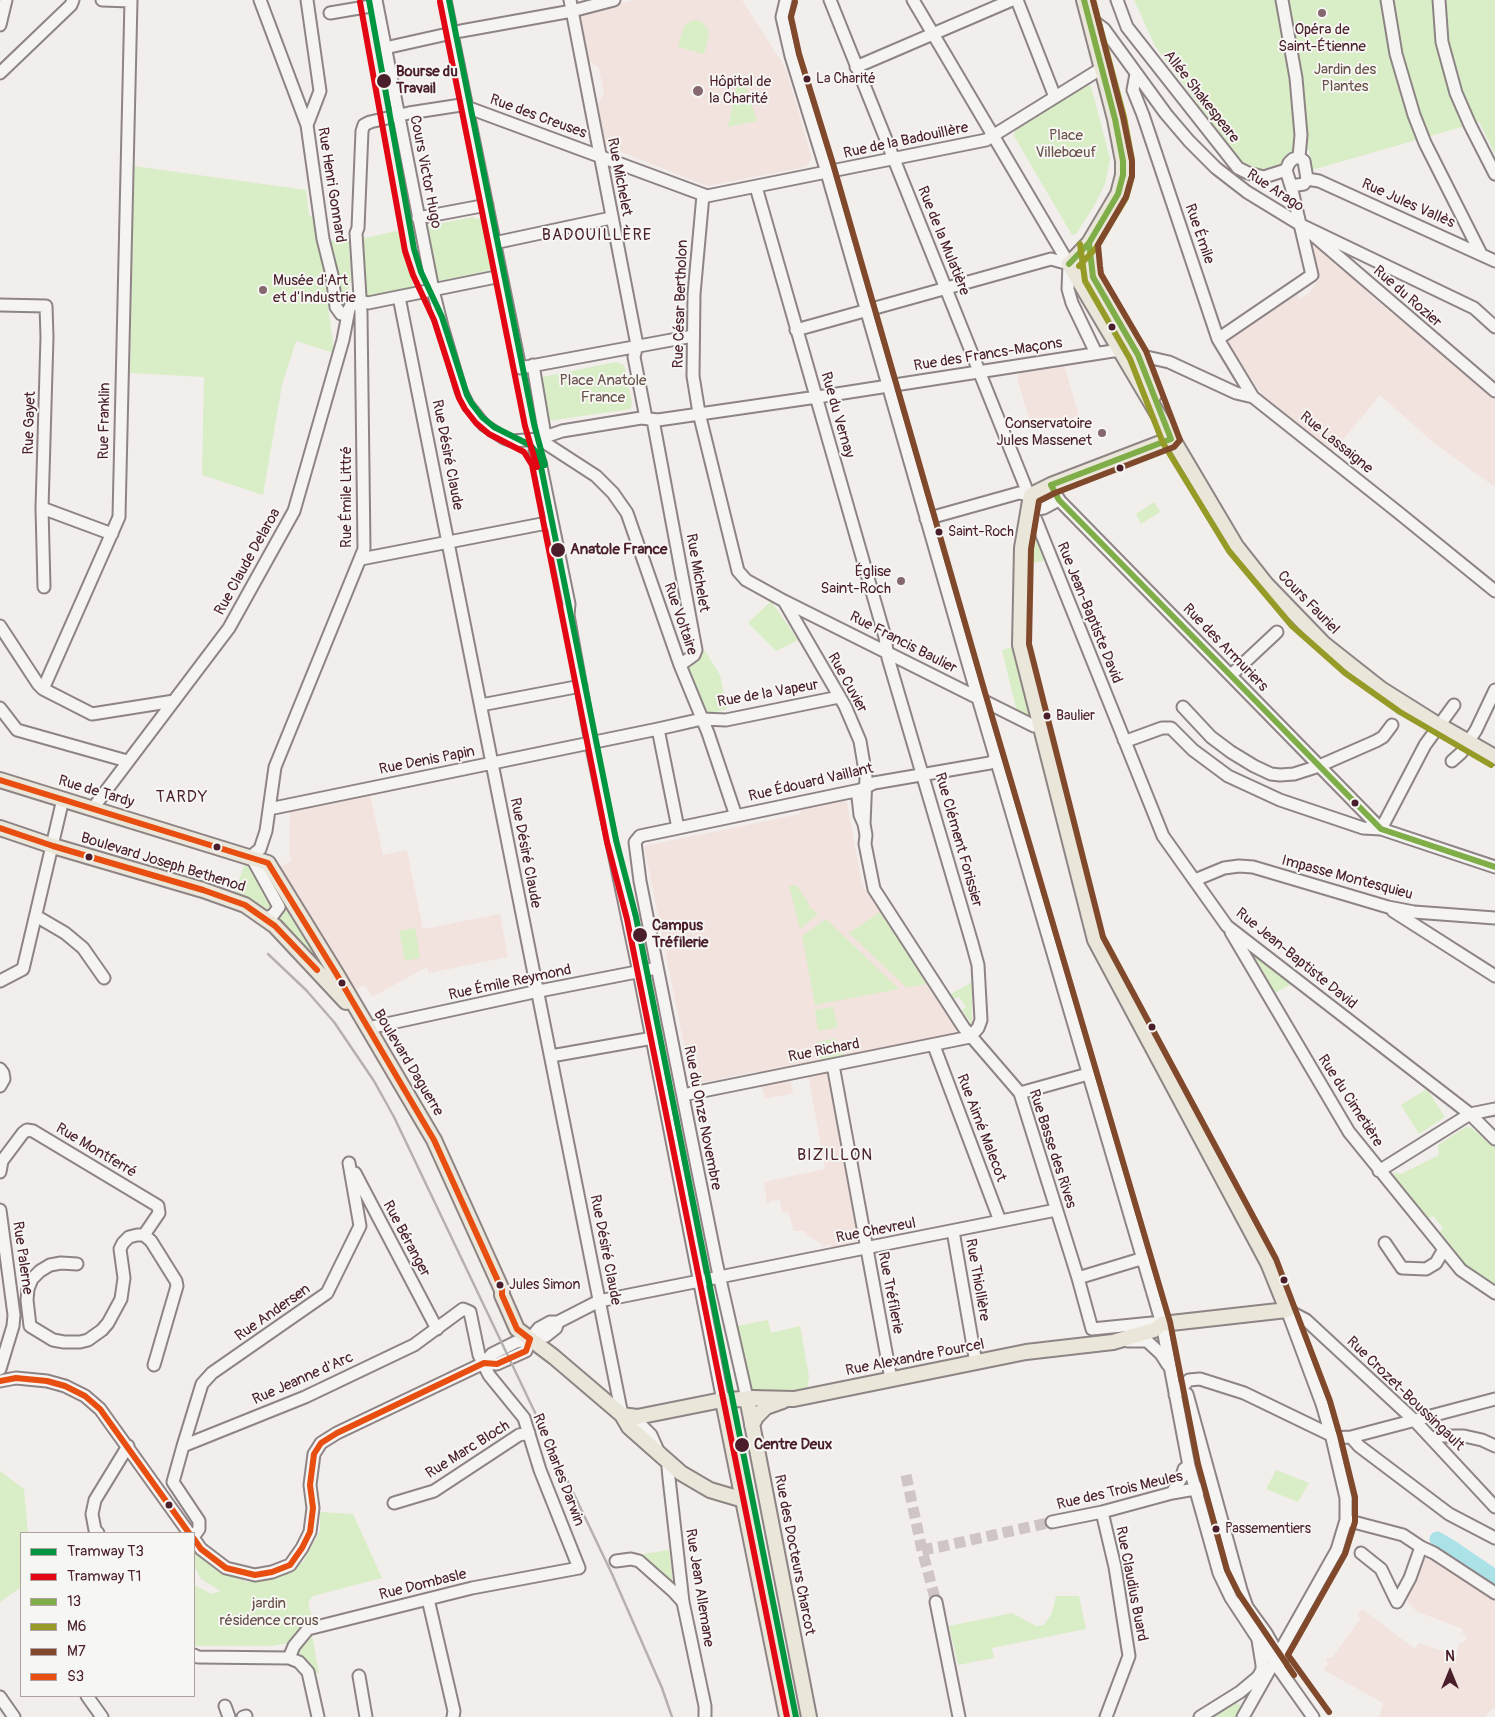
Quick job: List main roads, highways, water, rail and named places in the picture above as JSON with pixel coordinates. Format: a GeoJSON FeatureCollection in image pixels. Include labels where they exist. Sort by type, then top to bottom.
{"type":"FeatureCollection","features":[{"type":"Feature","properties":{"kind":"main road"},"geometry":{"type":"LineString","coordinates":[[1084,0],[1115,119],[1123,161],[1123,175],[1118,194],[1089,243]]}},
{"type":"Feature","properties":{"kind":"main road","name":"Cours Fauriel"},"geometry":{"type":"LineString","coordinates":[[1089,243],[1069,264],[1236,546],[1277,597],[1324,644],[1351,667],[1381,689],[1440,726],[1495,757]]}},
{"type":"Feature","properties":{"kind":"main road","name":"Cours Fauriel"},"geometry":{"type":"LineString","coordinates":[[1089,243],[1093,277],[1138,355],[1172,439]]}},
{"type":"Feature","properties":{"kind":"main road","name":"Rue Alexandre Pourcel"},"geometry":{"type":"LineString","coordinates":[[622,1415],[637,1417],[748,1398],[794,1399],[1026,1352],[1113,1342],[1154,1330],[1162,1324],[1287,1310],[1268,1263],[1095,940],[1020,645],[1022,548],[1029,510],[1029,494],[1172,439]]}},
{"type":"Feature","properties":{"kind":"main road","name":"Rue de Tardy"},"geometry":{"type":"LineString","coordinates":[[0,780],[268,863]]}},
{"type":"Feature","properties":{"kind":"main road","name":"Boulevard Joseph Bethenod"},"geometry":{"type":"LineString","coordinates":[[0,828],[53,846],[203,890],[245,906],[275,926],[367,1025]]}},
{"type":"Feature","properties":{"kind":"main road","name":"Boulevard Daguerre"},"geometry":{"type":"LineString","coordinates":[[268,863],[367,1025],[434,1140],[502,1290],[502,1296],[517,1329],[554,1357],[622,1415],[629,1427],[681,1473],[710,1490],[737,1498],[744,1497]]}},
{"type":"Feature","properties":{"kind":"main road"},"geometry":{"type":"LineString","coordinates":[[337,975],[339,994]]}},
{"type":"Feature","properties":{"kind":"main road","name":"Rue des Docteurs Charcot"},"geometry":{"type":"LineString","coordinates":[[748,1398],[809,1717]]}},
{"type":"Feature","properties":{"kind":"main road"},"geometry":{"type":"LineString","coordinates":[[752,1425],[756,1417],[766,1407],[794,1399]]}},
{"type":"Feature","properties":{"kind":"main road"},"geometry":{"type":"LineString","coordinates":[[723,1401],[744,1497],[787,1717]]}},
{"type":"Feature","properties":{"kind":"waterway"},"geometry":{"type":"LineString","coordinates":[[1437,1539],[1495,1577]]}},
{"type":"Feature","properties":{"kind":"tunnel"},"geometry":{"type":"LineString","coordinates":[[906,1475],[922,1550],[936,1602]]}},
{"type":"Feature","properties":{"kind":"tunnel"},"geometry":{"type":"LineString","coordinates":[[922,1550],[1052,1522]]}},
{"type":"Feature","properties":{"kind":"railway"},"geometry":{"type":"LineString","coordinates":[[268,954],[306,990],[334,1022],[374,1081],[394,1117],[612,1574],[662,1688],[672,1717]]}},
{"type":"Feature","properties":{"kind":"tram line","name":"T3"},"geometry":{"type":"LineString","coordinates":[[369,0],[414,249],[421,272],[442,317],[467,395],[472,404],[482,417],[494,427],[530,445],[540,462],[616,840],[636,917],[796,1717]]}},
{"type":"Feature","properties":{"kind":"tram line","name":"T3"},"geometry":{"type":"LineString","coordinates":[[449,0],[534,424],[545,465]]}},
{"type":"Feature","properties":{"kind":"tram line","name":"T1"},"geometry":{"type":"LineString","coordinates":[[360,2],[405,251],[413,275],[434,320],[459,398],[465,409],[476,423],[489,434],[524,452],[532,465],[607,842],[627,919],[787,1717]]}},
{"type":"Feature","properties":{"kind":"tram line","name":"T1"},"geometry":{"type":"LineString","coordinates":[[440,2],[525,426],[537,467]]}},
{"type":"Feature","properties":{"kind":"place","name":"Opéra de Saint-Étienne"},"geometry":{"type":"Point","coordinates":[1322,13]}},
{"type":"Feature","properties":{"kind":"place","name":"La Charité"},"geometry":{"type":"Point","coordinates":[807,79]}},
{"type":"Feature","properties":{"kind":"place","name":"Bourse du Travail"},"geometry":{"type":"Point","coordinates":[384,81]}},
{"type":"Feature","properties":{"kind":"place","name":"Hôpital de la Charité"},"geometry":{"type":"Point","coordinates":[698,91]}},
{"type":"Feature","properties":{"kind":"place","name":"Musée d'Art et d'Industrie"},"geometry":{"type":"Point","coordinates":[263,290]}},
{"type":"Feature","properties":{"kind":"place","name":"Conservatoire Jules Massenet"},"geometry":{"type":"Point","coordinates":[1102,433]}},
{"type":"Feature","properties":{"kind":"place","name":"Saint-Roch"},"geometry":{"type":"Point","coordinates":[939,532]}},
{"type":"Feature","properties":{"kind":"place","name":"Anatole France"},"geometry":{"type":"Point","coordinates":[558,550]}},
{"type":"Feature","properties":{"kind":"place","name":"Église Saint-Roch"},"geometry":{"type":"Point","coordinates":[901,581]}},
{"type":"Feature","properties":{"kind":"place","name":"Baulier"},"geometry":{"type":"Point","coordinates":[1047,716]}},
{"type":"Feature","properties":{"kind":"place","name":"Campus Tréfilerie"},"geometry":{"type":"Point","coordinates":[640,935]}},
{"type":"Feature","properties":{"kind":"place","name":"Jules Simon"},"geometry":{"type":"Point","coordinates":[500,1285]}},
{"type":"Feature","properties":{"kind":"place","name":"Centre Deux"},"geometry":{"type":"Point","coordinates":[742,1445]}},
{"type":"Feature","properties":{"kind":"place","name":"Passementiers"},"geometry":{"type":"Point","coordinates":[1216,1529]}},
{"type":"Feature","properties":{"kind":"district","name":"BADOUILLÈRE"},"geometry":{"type":"Point","coordinates":[597,236]}},
{"type":"Feature","properties":{"kind":"district","name":"TARDY"},"geometry":{"type":"Point","coordinates":[182,798]}},
{"type":"Feature","properties":{"kind":"district","name":"BIZILLON"},"geometry":{"type":"Point","coordinates":[835,1156]}},
{"type":"Feature","properties":{"kind":"park label","name":"Jardin des Plantes"},"geometry":{"type":"Point","coordinates":[1345,78]}},
{"type":"Feature","properties":{"kind":"park label","name":"Place Villebœuf"},"geometry":{"type":"Point","coordinates":[1066,144]}},
{"type":"Feature","properties":{"kind":"park label","name":"Place Anatole France"},"geometry":{"type":"Point","coordinates":[603,390]}},
{"type":"Feature","properties":{"kind":"park label","name":"jardin résidence crous"},"geometry":{"type":"Point","coordinates":[269,1612]}}]}
